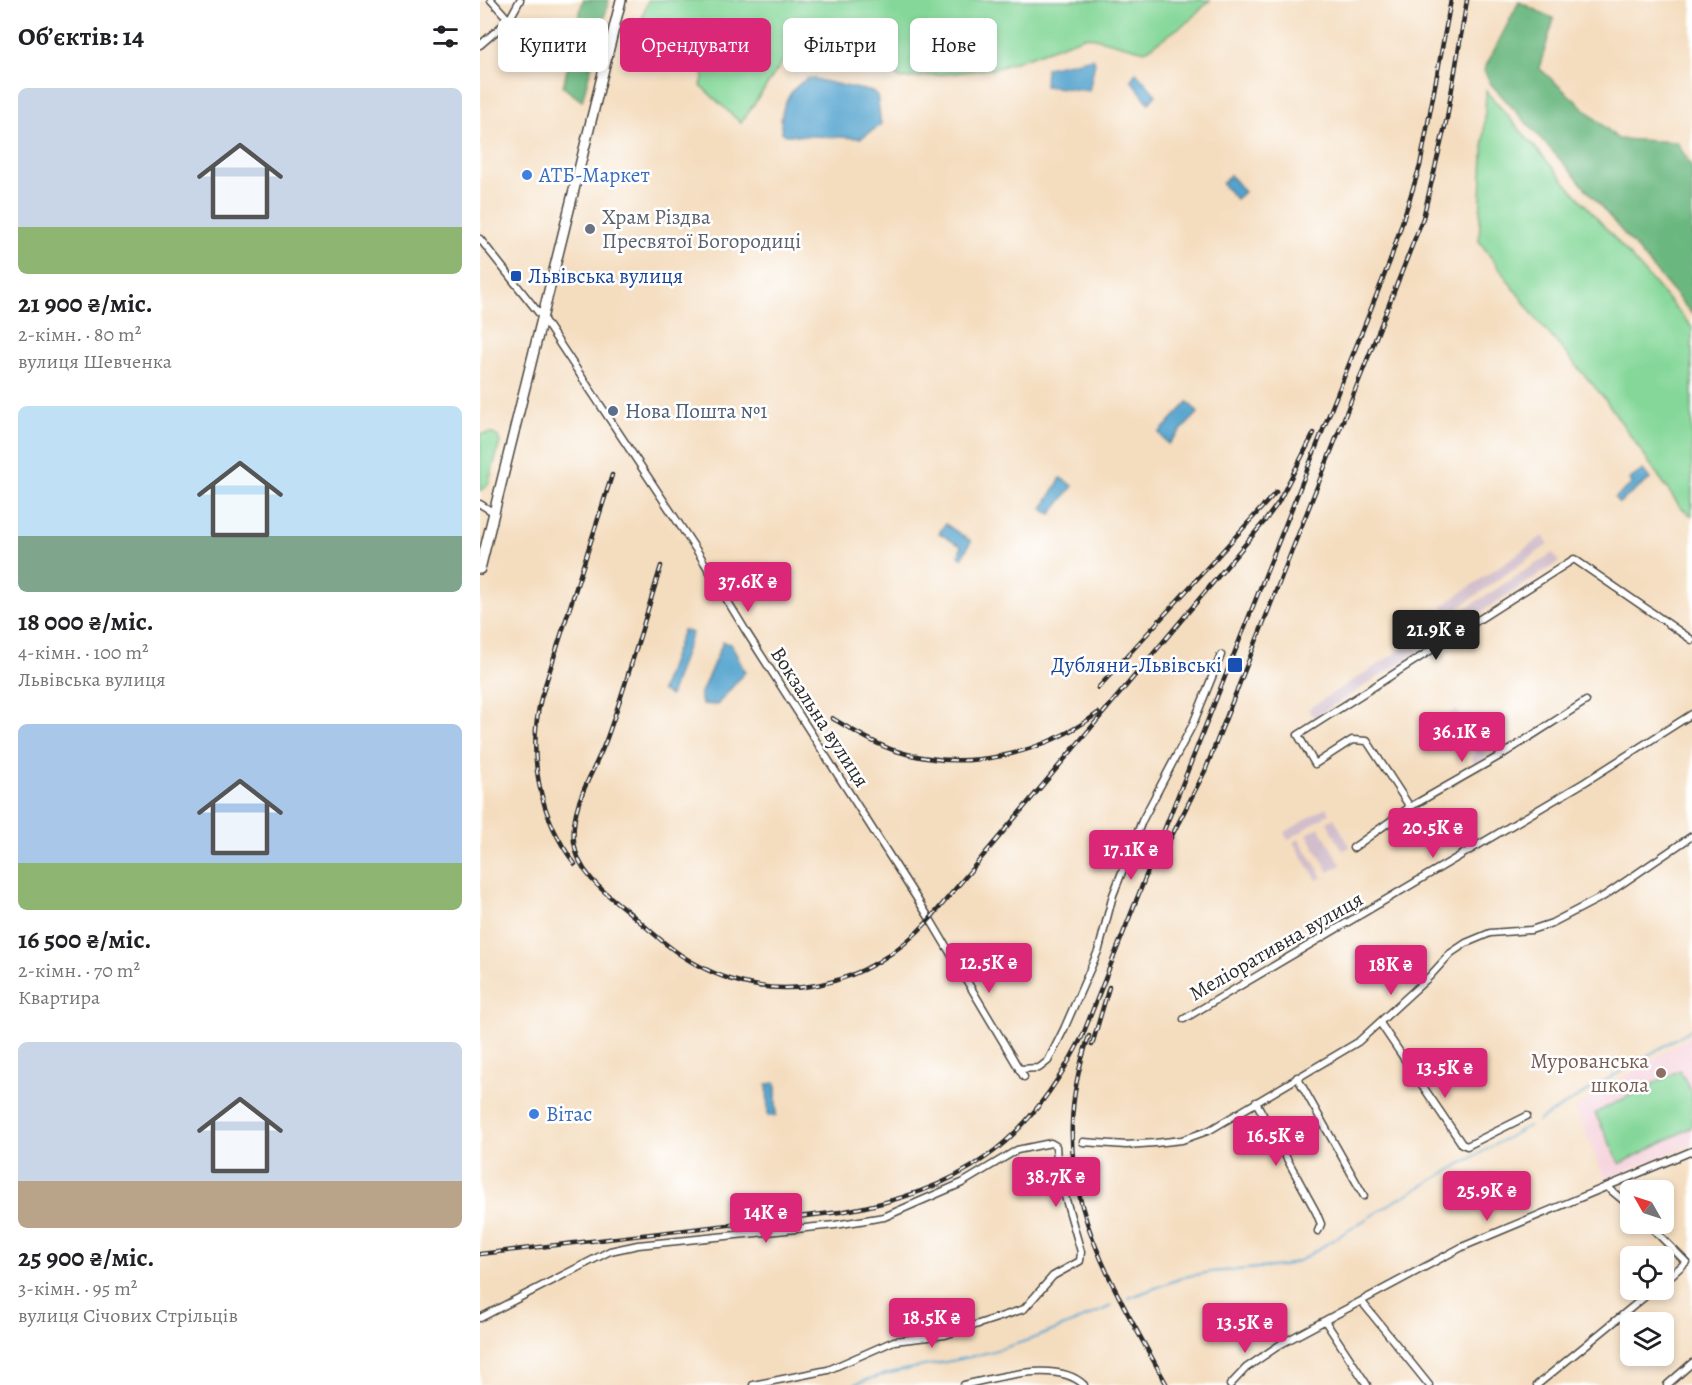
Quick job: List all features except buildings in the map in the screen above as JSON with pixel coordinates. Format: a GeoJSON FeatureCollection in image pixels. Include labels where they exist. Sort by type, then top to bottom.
{"type":"FeatureCollection","features":[{"type":"Feature","properties":{"kind":"highway"},"geometry":{"type":"LineString","coordinates":[[480,569],[621,0]]}},
{"type":"Feature","properties":{"kind":"street"},"geometry":{"type":"LineString","coordinates":[[491,0],[508,18]]}},
{"type":"Feature","properties":{"kind":"street"},"geometry":{"type":"LineString","coordinates":[[511,18],[520,0]]}},
{"type":"Feature","properties":{"kind":"street"},"geometry":{"type":"LineString","coordinates":[[480,45],[498,30]]}},
{"type":"Feature","properties":{"kind":"street","name":"Вокзальна вулиця"},"geometry":{"type":"LineString","coordinates":[[480,239],[542,316],[699,554],[753,643],[932,923],[1024,1077]]}},
{"type":"Feature","properties":{"kind":"street"},"geometry":{"type":"LineString","coordinates":[[480,504],[493,512]]}},
{"type":"Feature","properties":{"kind":"street"},"geometry":{"type":"LineString","coordinates":[[1410,807],[1367,741],[1352,740],[1315,764],[1298,735],[1574,559],[1692,640]]}},
{"type":"Feature","properties":{"kind":"street"},"geometry":{"type":"LineString","coordinates":[[1019,1068],[1038,1068],[1048,1061],[1064,1029],[1099,949],[1113,895],[1142,821],[1193,724],[1221,655]]}},
{"type":"Feature","properties":{"kind":"street"},"geometry":{"type":"LineString","coordinates":[[1353,848],[1410,807],[1503,754],[1586,701]]}},
{"type":"Feature","properties":{"kind":"street","name":"Меліоративна вулиця"},"geometry":{"type":"LineString","coordinates":[[1184,1019],[1575,788],[1692,714]]}},
{"type":"Feature","properties":{"kind":"street"},"geometry":{"type":"LineString","coordinates":[[1083,1142],[1126,1145],[1182,1140],[1210,1130],[1358,1042],[1450,953],[1466,943],[1490,933],[1531,930],[1562,918],[1604,896],[1692,836]]}},
{"type":"Feature","properties":{"kind":"street"},"geometry":{"type":"LineString","coordinates":[[1380,1023],[1462,1144],[1467,1146],[1527,1116]]}},
{"type":"Feature","properties":{"kind":"street"},"geometry":{"type":"LineString","coordinates":[[1297,1077],[1364,1196]]}},
{"type":"Feature","properties":{"kind":"street"},"geometry":{"type":"LineString","coordinates":[[1256,1102],[1316,1212],[1320,1224],[1318,1231]]}},
{"type":"Feature","properties":{"kind":"street"},"geometry":{"type":"LineString","coordinates":[[480,1318],[610,1251],[638,1245],[835,1225],[884,1217],[962,1183],[1017,1150],[1051,1143],[1058,1153],[1058,1172],[1081,1252],[1080,1261],[1053,1276],[1024,1309],[945,1335],[894,1341],[828,1370],[753,1385]]}},
{"type":"Feature","properties":{"kind":"street"},"geometry":{"type":"LineString","coordinates":[[1230,1385],[1263,1355],[1462,1247],[1692,1151]]}},
{"type":"Feature","properties":{"kind":"street"},"geometry":{"type":"LineString","coordinates":[[1607,1187],[1620,1198]]}},
{"type":"Feature","properties":{"kind":"street"},"geometry":{"type":"LineString","coordinates":[[1658,1234],[1689,1264],[1674,1274]]}},
{"type":"Feature","properties":{"kind":"street"},"geometry":{"type":"LineString","coordinates":[[1537,1385],[1641,1300]]}},
{"type":"Feature","properties":{"kind":"street"},"geometry":{"type":"LineString","coordinates":[[1362,1302],[1429,1385]]}},
{"type":"Feature","properties":{"kind":"street"},"geometry":{"type":"LineString","coordinates":[[1325,1321],[1368,1385]]}},
{"type":"Feature","properties":{"kind":"street"},"geometry":{"type":"LineString","coordinates":[[1667,1385],[1692,1363]]}},
{"type":"Feature","properties":{"kind":"street"},"geometry":{"type":"LineString","coordinates":[[964,1385],[1020,1372],[1051,1373],[1078,1379],[1084,1385]]}},
{"type":"Feature","properties":{"kind":"shaded area"},"geometry":{"type":"Polygon","coordinates":[[[1543,536],[1549,544],[1448,615],[1442,606],[1543,536]]]}},
{"type":"Feature","properties":{"kind":"shaded area"},"geometry":{"type":"Polygon","coordinates":[[[1553,553],[1559,562],[1314,718],[1308,709],[1553,553]]]}},
{"type":"Feature","properties":{"kind":"shaded area"},"geometry":{"type":"Polygon","coordinates":[[[1457,709],[1488,756],[1475,764],[1471,757],[1476,753],[1449,714],[1457,709]]]}},
{"type":"Feature","properties":{"kind":"shaded area"},"geometry":{"type":"Polygon","coordinates":[[[1326,807],[1330,813],[1288,840],[1284,833],[1326,807]]]}},
{"type":"Feature","properties":{"kind":"shaded area"},"geometry":{"type":"Polygon","coordinates":[[[1334,818],[1350,847],[1343,851],[1327,822],[1334,818]]]}},
{"type":"Feature","properties":{"kind":"shaded area"},"geometry":{"type":"Polygon","coordinates":[[[1319,827],[1341,865],[1329,872],[1307,834],[1319,827]]]}},
{"type":"Feature","properties":{"kind":"shaded area"},"geometry":{"type":"Polygon","coordinates":[[[1299,839],[1323,877],[1317,880],[1293,842],[1299,839]]]}},
{"type":"Feature","properties":{"kind":"shaded area","name":"Мурованська школа"},"geometry":{"type":"Polygon","coordinates":[[[1692,1035],[1692,1144],[1606,1180],[1575,1108],[1692,1035]]]}},
{"type":"Feature","properties":{"kind":"green space"},"geometry":{"type":"Polygon","coordinates":[[[583,0],[609,0],[604,18],[579,18],[583,0]]]}},
{"type":"Feature","properties":{"kind":"green space"},"geometry":{"type":"Polygon","coordinates":[[[648,0],[1210,0],[1190,20],[1145,51],[1087,36],[997,68],[997,18],[910,18],[910,72],[963,72],[901,79],[890,72],[898,72],[898,18],[783,18],[783,61],[741,123],[701,86],[704,72],[771,72],[771,18],[642,18],[648,0]]]}},
{"type":"Feature","properties":{"kind":"green space"},"geometry":{"type":"Polygon","coordinates":[[[1519,2],[1554,19],[1539,68],[1618,139],[1677,142],[1692,168],[1692,314],[1576,177],[1491,84],[1484,70],[1519,2]]]}},
{"type":"Feature","properties":{"kind":"green space"},"geometry":{"type":"Polygon","coordinates":[[[566,72],[590,72],[582,101],[563,87],[566,72]]]}},
{"type":"Feature","properties":{"kind":"green space"},"geometry":{"type":"Polygon","coordinates":[[[1486,91],[1692,327],[1692,516],[1680,507],[1605,399],[1537,320],[1479,241],[1486,91]]]}},
{"type":"Feature","properties":{"kind":"green space"},"geometry":{"type":"Polygon","coordinates":[[[492,433],[498,437],[500,442],[488,485],[480,491],[480,434],[492,433]]]}},
{"type":"Feature","properties":{"kind":"green space"},"geometry":{"type":"Polygon","coordinates":[[[1680,1070],[1692,1093],[1692,1127],[1620,1164],[1595,1113],[1680,1070]]]}},
{"type":"Feature","properties":{"kind":"water"},"geometry":{"type":"Polygon","coordinates":[[[1093,58],[1095,62],[1089,91],[1045,86],[1046,68],[1093,58]]]}},
{"type":"Feature","properties":{"kind":"water"},"geometry":{"type":"Polygon","coordinates":[[[1136,72],[1156,95],[1149,103],[1131,80],[1136,72]]]}},
{"type":"Feature","properties":{"kind":"water"},"geometry":{"type":"Polygon","coordinates":[[[809,78],[873,92],[877,95],[881,125],[861,138],[786,135],[782,132],[781,124],[786,100],[802,82],[809,78]]]}},
{"type":"Feature","properties":{"kind":"water"},"geometry":{"type":"Polygon","coordinates":[[[1230,175],[1244,192],[1236,199],[1222,184],[1230,175]]]}},
{"type":"Feature","properties":{"kind":"water"},"geometry":{"type":"Polygon","coordinates":[[[1188,402],[1198,413],[1168,444],[1159,433],[1188,402]]]}},
{"type":"Feature","properties":{"kind":"water"},"geometry":{"type":"Polygon","coordinates":[[[1643,470],[1650,479],[1619,503],[1615,498],[1632,484],[1630,479],[1643,470]]]}},
{"type":"Feature","properties":{"kind":"water"},"geometry":{"type":"Polygon","coordinates":[[[1061,478],[1073,486],[1051,514],[1042,509],[1061,478]]]}},
{"type":"Feature","properties":{"kind":"water"},"geometry":{"type":"Polygon","coordinates":[[[945,524],[971,541],[962,558],[959,556],[961,546],[939,533],[945,524]]]}},
{"type":"Feature","properties":{"kind":"water"},"geometry":{"type":"Polygon","coordinates":[[[683,630],[692,633],[670,696],[661,691],[683,630]]]}},
{"type":"Feature","properties":{"kind":"water"},"geometry":{"type":"Polygon","coordinates":[[[723,642],[731,644],[745,672],[717,705],[702,704],[700,695],[723,642]]]}},
{"type":"Feature","properties":{"kind":"water"},"geometry":{"type":"Polygon","coordinates":[[[776,1083],[776,1116],[768,1116],[767,1084],[776,1083]]]}},
{"type":"Feature","properties":{"kind":"waterway"},"geometry":{"type":"LineString","coordinates":[[1538,1121],[1692,1029]]}},
{"type":"Feature","properties":{"kind":"waterway"},"geometry":{"type":"LineString","coordinates":[[1129,1298],[1184,1277],[1211,1272],[1283,1266],[1301,1260],[1390,1204],[1528,1126]]}},
{"type":"Feature","properties":{"kind":"waterway"},"geometry":{"type":"LineString","coordinates":[[853,1385],[884,1375],[995,1351],[1112,1306]]}},
{"type":"Feature","properties":{"kind":"railway"},"geometry":{"type":"LineString","coordinates":[[480,1254],[840,1212],[883,1203],[921,1191],[955,1176],[985,1158],[1013,1135],[1037,1108],[1082,1037],[1390,261],[1420,166],[1451,0]]}},
{"type":"Feature","properties":{"kind":"railway"},"geometry":{"type":"LineString","coordinates":[[1161,857],[1205,771],[1423,218],[1447,118],[1467,0]]}},
{"type":"Feature","properties":{"kind":"railway"},"geometry":{"type":"LineString","coordinates":[[661,566],[615,714],[576,813],[574,842],[577,854],[587,874],[603,891],[668,946],[692,962],[724,977],[756,985],[787,988],[818,985],[849,976],[878,962],[905,943],[930,919],[1264,522],[1278,503],[1314,433]]}},
{"type":"Feature","properties":{"kind":"railway"},"geometry":{"type":"LineString","coordinates":[[575,864],[563,846],[545,806],[539,785],[535,741],[541,698],[612,475]]}},
{"type":"Feature","properties":{"kind":"railway"},"geometry":{"type":"LineString","coordinates":[[1098,688],[1276,492]]}},
{"type":"Feature","properties":{"kind":"railway"},"geometry":{"type":"LineString","coordinates":[[832,718],[869,740],[893,750],[920,757],[973,760],[1026,750],[1075,728],[1098,713]]}},
{"type":"Feature","properties":{"kind":"railway"},"geometry":{"type":"LineString","coordinates":[[1092,1045],[1109,987]]}},
{"type":"Feature","properties":{"kind":"railway"},"geometry":{"type":"LineString","coordinates":[[1089,1036],[1076,1086],[1072,1133],[1075,1176],[1086,1218],[1101,1259],[1167,1385]]}},
{"type":"Feature","properties":{"kind":"place","name":"АТБ-Маркет"},"geometry":{"type":"Point","coordinates":[527,175]}},
{"type":"Feature","properties":{"kind":"place","name":"Храм Різдва Пресвятої Богородиці"},"geometry":{"type":"Point","coordinates":[590,229]}},
{"type":"Feature","properties":{"kind":"place","name":"Львівська вулиця"},"geometry":{"type":"Point","coordinates":[516,276]}},
{"type":"Feature","properties":{"kind":"place","name":"Нова Пошта №1"},"geometry":{"type":"Point","coordinates":[613,411]}},
{"type":"Feature","properties":{"kind":"place","name":"Дубляни-Львівські"},"geometry":{"type":"Point","coordinates":[1235,665]}},
{"type":"Feature","properties":{"kind":"place","name":"Мурованська школа"},"geometry":{"type":"Point","coordinates":[1661,1073]}},
{"type":"Feature","properties":{"kind":"place","name":"Вітас"},"geometry":{"type":"Point","coordinates":[534,1114]}}]}
